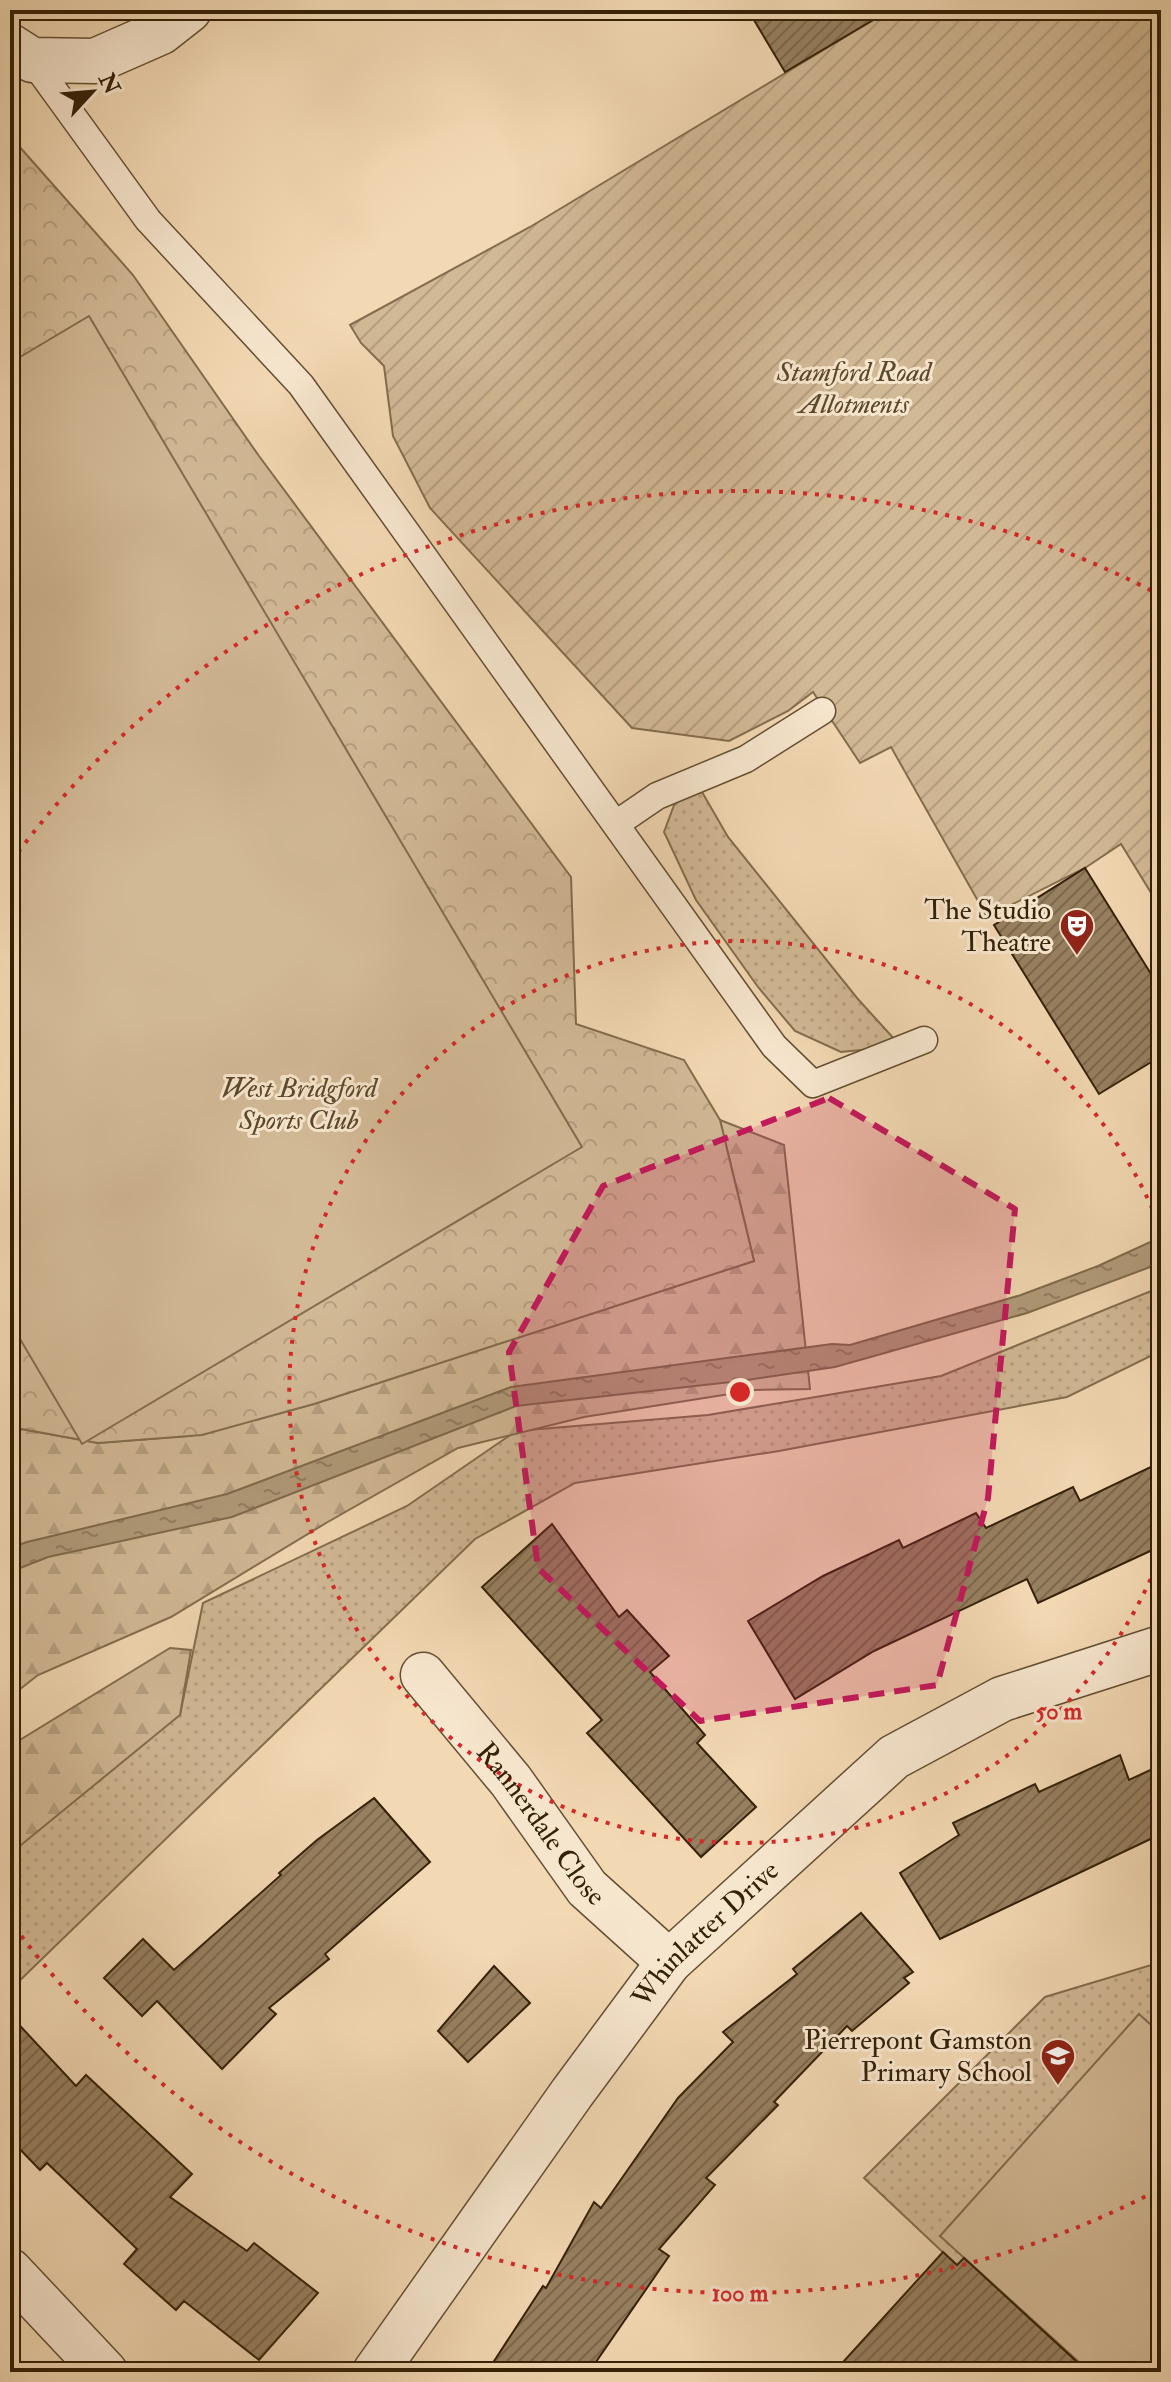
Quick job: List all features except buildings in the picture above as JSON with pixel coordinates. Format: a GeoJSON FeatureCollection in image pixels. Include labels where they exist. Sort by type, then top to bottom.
{"type":"FeatureCollection","features":[{"type":"Feature","properties":{"kind":"street"},"geometry":{"type":"LineString","coordinates":[[21,53],[95,61],[161,32],[189,10]]}},
{"type":"Feature","properties":{"kind":"street","name":"Whinlatter Drive"},"geometry":{"type":"LineString","coordinates":[[375,2372],[572,2093],[669,1962],[894,1757],[1002,1699],[1161,1648]]}},
{"type":"Feature","properties":{"kind":"street","name":"Rannerdale Close"},"geometry":{"type":"LineString","coordinates":[[423,1675],[511,1781],[587,1888],[669,1962]]}},
{"type":"Feature","properties":{"kind":"street"},"geometry":{"type":"LineString","coordinates":[[10,2271],[105,2372]]}},
{"type":"Feature","properties":{"kind":"lane"},"geometry":{"type":"LineString","coordinates":[[21,53],[148,220],[301,385],[774,1046],[813,1084],[924,1040]]}},
{"type":"Feature","properties":{"kind":"lane"},"geometry":{"type":"LineString","coordinates":[[616,824],[657,796],[746,759],[822,711]]}},
{"type":"Feature","properties":{"kind":"highlighted area"},"geometry":{"type":"Polygon","coordinates":[[[829,1098],[1015,1209],[988,1498],[937,1685],[700,1721],[538,1568],[509,1352],[603,1186],[829,1098]]]}},
{"type":"Feature","properties":{"kind":"green space","name":"Stamford Road Allotments"},"geometry":{"type":"Polygon","coordinates":[[[890,10],[1161,10],[1161,909],[1121,844],[1085,868],[987,917],[891,747],[860,763],[813,692],[788,711],[729,741],[632,728],[430,508],[393,436],[384,366],[361,343],[350,325],[530,227],[890,10]]]}},
{"type":"Feature","properties":{"kind":"green space","name":"West Bridgford Sports Club"},"geometry":{"type":"Polygon","coordinates":[[[10,136],[133,275],[259,456],[571,877],[576,1024],[684,1060],[720,1120],[754,1261],[314,1404],[202,1435],[98,1443],[22,1429],[10,1435],[10,136]]]}},
{"type":"Feature","properties":{"kind":"green space","name":"West Bridgford Sports Club"},"geometry":{"type":"Polygon","coordinates":[[[89,316],[582,1147],[82,1444],[10,1322],[10,363],[89,316]]]}},
{"type":"Feature","properties":{"kind":"green space"},"geometry":{"type":"Polygon","coordinates":[[[702,792],[728,837],[857,998],[896,1041],[881,1048],[841,1052],[795,1031],[758,987],[696,900],[664,832],[676,800],[702,792]]]}},
{"type":"Feature","properties":{"kind":"green space"},"geometry":{"type":"Polygon","coordinates":[[[720,1120],[784,1145],[810,1389],[755,1390],[584,1417],[458,1448],[171,1617],[38,1675],[10,1697],[10,1435],[21,1429],[98,1443],[189,1436],[314,1404],[754,1261],[720,1120]]]}},
{"type":"Feature","properties":{"kind":"green space"},"geometry":{"type":"Polygon","coordinates":[[[1161,1287],[1161,1351],[1067,1397],[779,1451],[575,1483],[475,1539],[10,1990],[10,1836],[180,1715],[203,1603],[407,1506],[516,1431],[708,1415],[941,1376],[1161,1287]]]}},
{"type":"Feature","properties":{"kind":"green space"},"geometry":{"type":"Polygon","coordinates":[[[170,1648],[191,1650],[180,1715],[10,1854],[10,1746],[170,1648]]]}},
{"type":"Feature","properties":{"kind":"green space","name":"Pierrepont Gamston Primary School"},"geometry":{"type":"Polygon","coordinates":[[[1161,1962],[1161,2372],[1070,2372],[864,2178],[1045,1997],[1161,1962]]]}},
{"type":"Feature","properties":{"kind":"green space"},"geometry":{"type":"Polygon","coordinates":[[[1139,2014],[1161,2034],[1161,2372],[1090,2372],[940,2236],[1139,2014]]]}},
{"type":"Feature","properties":{"kind":"water"},"geometry":{"type":"Polygon","coordinates":[[[1161,1237],[1161,1263],[1027,1313],[835,1367],[516,1406],[232,1517],[48,1557],[10,1572],[10,1548],[227,1494],[511,1387],[832,1344],[850,1345],[1021,1295],[1098,1266],[1161,1237]]]}},
{"type":"Feature","properties":{"kind":"place","name":"The Studio Theatre"},"geometry":{"type":"Point","coordinates":[1077,957]}},
{"type":"Feature","properties":{"kind":"place","name":"Pierrepont Gamston Primary School"},"geometry":{"type":"Point","coordinates":[1058,2087]}}]}
